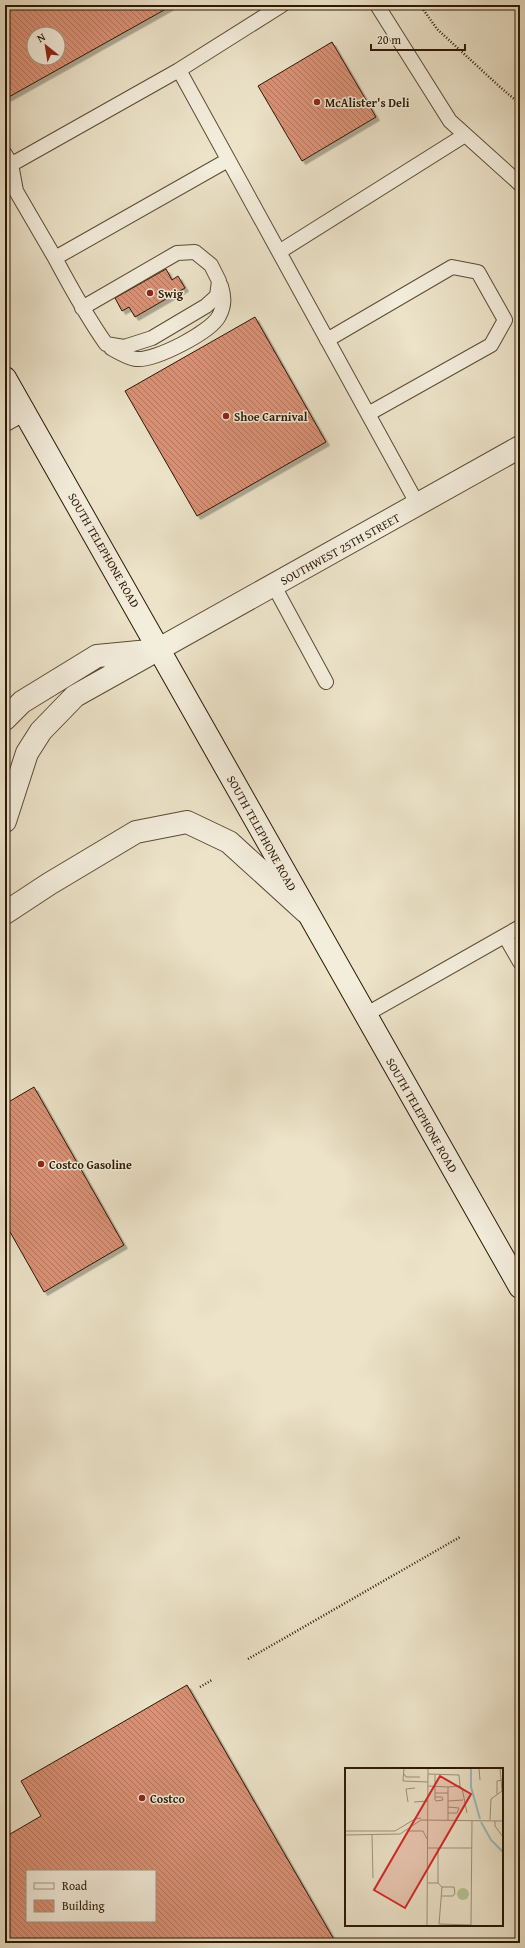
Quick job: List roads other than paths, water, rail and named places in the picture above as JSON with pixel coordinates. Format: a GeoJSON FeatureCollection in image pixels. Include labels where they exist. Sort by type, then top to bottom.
{"type":"FeatureCollection","features":[{"type":"Feature","properties":{"kind":"street","name":"SOUTH TELEPHONE ROAD"},"geometry":{"type":"LineString","coordinates":[[5,378],[14,415],[161,650],[308,914],[520,1287]]}},
{"type":"Feature","properties":{"kind":"street","name":"SOUTHWEST 25TH STREET"},"geometry":{"type":"LineString","coordinates":[[5,821],[27,753],[41,731],[75,696],[161,650],[520,447]]}},
{"type":"Feature","properties":{"kind":"street"},"geometry":{"type":"LineString","coordinates":[[5,719],[22,702],[97,656],[161,650]]}},
{"type":"Feature","properties":{"kind":"street"},"geometry":{"type":"LineString","coordinates":[[5,913],[49,884],[136,832],[187,822],[229,842],[308,914]]}},
{"type":"Feature","properties":{"kind":"lane"},"geometry":{"type":"LineString","coordinates":[[82,308],[177,253],[195,252],[212,265],[224,298],[220,315],[212,325],[193,337],[154,357],[136,359],[120,354],[106,344],[82,308],[16,191],[7,162],[179,70],[282,5]]}},
{"type":"Feature","properties":{"kind":"lane"},"geometry":{"type":"LineString","coordinates":[[377,5],[450,121],[520,184]]}},
{"type":"Feature","properties":{"kind":"lane"},"geometry":{"type":"LineString","coordinates":[[179,70],[418,505]]}},
{"type":"Feature","properties":{"kind":"lane"},"geometry":{"type":"LineString","coordinates":[[279,252],[465,135]]}},
{"type":"Feature","properties":{"kind":"lane"},"geometry":{"type":"LineString","coordinates":[[55,258],[228,160]]}},
{"type":"Feature","properties":{"kind":"lane"},"geometry":{"type":"LineString","coordinates":[[327,340],[452,267],[478,272],[505,320],[491,345],[368,414]]}},
{"type":"Feature","properties":{"kind":"lane"},"geometry":{"type":"LineString","coordinates":[[106,344],[124,348],[152,338],[206,306],[217,296],[219,281]]}},
{"type":"Feature","properties":{"kind":"lane"},"geometry":{"type":"LineString","coordinates":[[274,586],[326,682]]}},
{"type":"Feature","properties":{"kind":"lane"},"geometry":{"type":"LineString","coordinates":[[365,1014],[520,927]]}},
{"type":"Feature","properties":{"kind":"lane"},"geometry":{"type":"LineString","coordinates":[[505,936],[520,962]]}},
{"type":"Feature","properties":{"kind":"place","name":"McAlister's Deli"},"geometry":{"type":"Point","coordinates":[317,102]}},
{"type":"Feature","properties":{"kind":"place","name":"Swig"},"geometry":{"type":"Point","coordinates":[150,293]}},
{"type":"Feature","properties":{"kind":"place","name":"Shoe Carnival"},"geometry":{"type":"Point","coordinates":[226,416]}},
{"type":"Feature","properties":{"kind":"place","name":"Costco Gasoline"},"geometry":{"type":"Point","coordinates":[41,1164]}},
{"type":"Feature","properties":{"kind":"place","name":"Costco"},"geometry":{"type":"Point","coordinates":[142,1798]}}]}
